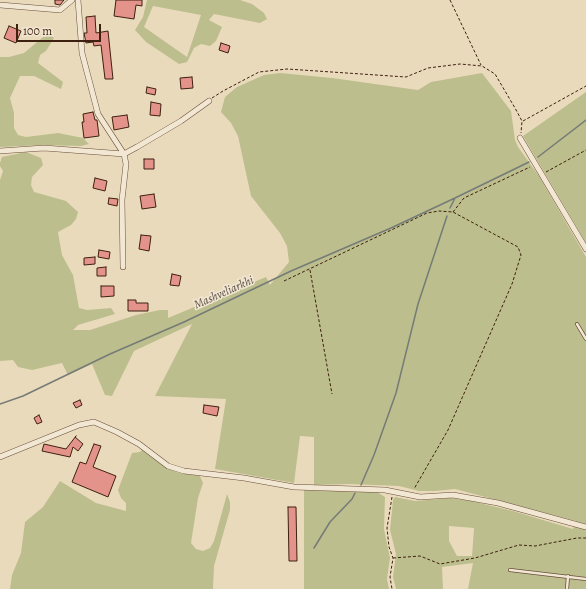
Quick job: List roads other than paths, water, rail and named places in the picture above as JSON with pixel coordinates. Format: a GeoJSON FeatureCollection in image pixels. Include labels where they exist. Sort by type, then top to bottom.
{"type":"FeatureCollection","features":[{"type":"Feature","properties":{"kind":"street"},"geometry":{"type":"LineString","coordinates":[[0,5],[60,10],[72,0]]}},
{"type":"Feature","properties":{"kind":"street"},"geometry":{"type":"LineString","coordinates":[[78,0],[82,53],[98,114],[124,154],[126,164],[122,200],[123,267]]}},
{"type":"Feature","properties":{"kind":"street"},"geometry":{"type":"LineString","coordinates":[[0,151],[44,148],[124,154],[137,148],[181,121],[209,101]]}},
{"type":"Feature","properties":{"kind":"street"},"geometry":{"type":"LineString","coordinates":[[520,138],[586,249]]}},
{"type":"Feature","properties":{"kind":"street"},"geometry":{"type":"LineString","coordinates":[[0,457],[79,425],[94,422],[139,444],[168,466],[184,471],[244,478],[294,487],[385,490],[420,497],[453,495],[490,501],[586,528]]}},
{"type":"Feature","properties":{"kind":"lane"},"geometry":{"type":"LineString","coordinates":[[577,324],[586,339]]}},
{"type":"Feature","properties":{"kind":"lane"},"geometry":{"type":"LineString","coordinates":[[510,570],[586,579]]}},
{"type":"Feature","properties":{"kind":"lane"},"geometry":{"type":"LineString","coordinates":[[567,589],[568,576]]}},
{"type":"Feature","properties":{"kind":"waterway","name":"Mashveliarkhi"},"geometry":{"type":"LineString","coordinates":[[538,157],[586,120]]}},
{"type":"Feature","properties":{"kind":"waterway","name":"Mashveliarkhi"},"geometry":{"type":"LineString","coordinates":[[450,208],[455,198],[529,162]]}},
{"type":"Feature","properties":{"kind":"waterway","name":"Mashveliarkhi"},"geometry":{"type":"LineString","coordinates":[[0,404],[23,396],[110,354],[184,322],[291,271],[391,228],[455,198]]}},
{"type":"Feature","properties":{"kind":"waterway"},"geometry":{"type":"LineString","coordinates":[[361,485],[374,455],[396,393],[418,304],[447,216]]}},
{"type":"Feature","properties":{"kind":"waterway"},"geometry":{"type":"LineString","coordinates":[[314,548],[330,522],[352,499],[355,493]]}}]}
